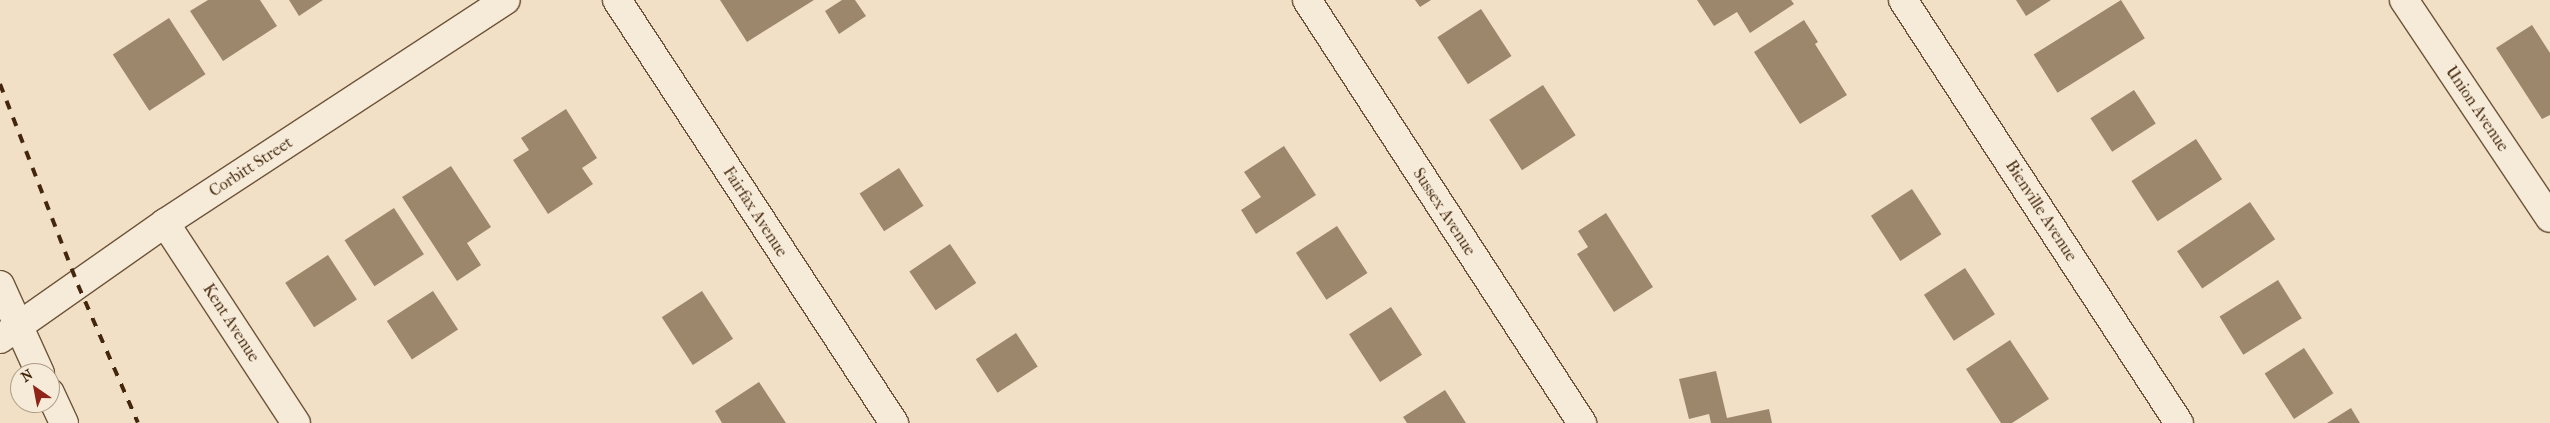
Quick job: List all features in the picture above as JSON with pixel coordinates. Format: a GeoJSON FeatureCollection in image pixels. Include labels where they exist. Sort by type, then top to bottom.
{"type":"FeatureCollection","features":[{"type":"Feature","properties":{"kind":"street","name":"Corbitt Street"},"geometry":{"type":"LineString","coordinates":[[9,333],[165,223],[506,0]]}},
{"type":"Feature","properties":{"kind":"street","name":"Fairfax Avenue"},"geometry":{"type":"LineString","coordinates":[[617,0],[894,423]]}},
{"type":"Feature","properties":{"kind":"street","name":"Sussex Avenue"},"geometry":{"type":"LineString","coordinates":[[1307,0],[1582,423]]}},
{"type":"Feature","properties":{"kind":"street","name":"Bienville Avenue"},"geometry":{"type":"LineString","coordinates":[[1903,0],[2179,423]]}},
{"type":"Feature","properties":{"kind":"street","name":"Union Avenue"},"geometry":{"type":"LineString","coordinates":[[2414,3],[2550,218]]}},
{"type":"Feature","properties":{"kind":"street","name":"Kent Avenue"},"geometry":{"type":"LineString","coordinates":[[165,223],[296,423]]}},
{"type":"Feature","properties":{"kind":"street"},"geometry":{"type":"LineString","coordinates":[[0,285],[9,333],[32,363]]}},
{"type":"Feature","properties":{"kind":"building"},"geometry":{"type":"Polygon","coordinates":[[[208,0],[260,0],[277,26],[223,61],[190,11],[208,0]]]}},
{"type":"Feature","properties":{"kind":"building"},"geometry":{"type":"Polygon","coordinates":[[[289,0],[323,0],[299,16],[289,0]]]}},
{"type":"Feature","properties":{"kind":"building"},"geometry":{"type":"Polygon","coordinates":[[[720,0],[814,0],[747,42],[720,0]]]}},
{"type":"Feature","properties":{"kind":"building"},"geometry":{"type":"Polygon","coordinates":[[[842,0],[855,0],[866,16],[839,34],[825,11],[842,0]]]}},
{"type":"Feature","properties":{"kind":"building"},"geometry":{"type":"Polygon","coordinates":[[[1415,0],[1431,0],[1420,7],[1415,0]]]}},
{"type":"Feature","properties":{"kind":"building"},"geometry":{"type":"Polygon","coordinates":[[[1697,0],[1791,0],[1794,4],[1750,33],[1737,12],[1714,26],[1697,0]]]}},
{"type":"Feature","properties":{"kind":"building"},"geometry":{"type":"Polygon","coordinates":[[[2016,0],[2051,0],[2026,16],[2016,0]]]}},
{"type":"Feature","properties":{"kind":"building"},"geometry":{"type":"Polygon","coordinates":[[[2121,0],[2145,38],[2057,93],[2034,55],[2121,0]]]}},
{"type":"Feature","properties":{"kind":"building"},"geometry":{"type":"Polygon","coordinates":[[[1481,9],[1511,56],[1468,84],[1437,37],[1481,9]]]}},
{"type":"Feature","properties":{"kind":"building"},"geometry":{"type":"Polygon","coordinates":[[[169,18],[205,74],[149,111],[113,54],[169,18]]]}},
{"type":"Feature","properties":{"kind":"building"},"geometry":{"type":"Polygon","coordinates":[[[1804,20],[1818,42],[1815,44],[1847,95],[1800,124],[1754,52],[1804,20]]]}},
{"type":"Feature","properties":{"kind":"building"},"geometry":{"type":"Polygon","coordinates":[[[2532,25],[2550,53],[2550,115],[2542,119],[2496,48],[2532,25]]]}},
{"type":"Feature","properties":{"kind":"building"},"geometry":{"type":"Polygon","coordinates":[[[1543,85],[1576,135],[1522,170],[1489,120],[1543,85]]]}},
{"type":"Feature","properties":{"kind":"building"},"geometry":{"type":"Polygon","coordinates":[[[2134,90],[2156,124],[2112,152],[2090,118],[2134,90]]]}},
{"type":"Feature","properties":{"kind":"building"},"geometry":{"type":"Polygon","coordinates":[[[566,109],[597,158],[582,168],[593,184],[548,214],[513,160],[529,150],[521,138],[566,109]]]}},
{"type":"Feature","properties":{"kind":"building"},"geometry":{"type":"Polygon","coordinates":[[[2196,139],[2222,179],[2158,221],[2131,181],[2196,139]]]}},
{"type":"Feature","properties":{"kind":"building"},"geometry":{"type":"Polygon","coordinates":[[[1284,146],[1316,195],[1256,234],[1241,210],[1261,197],[1244,172],[1284,146]]]}},
{"type":"Feature","properties":{"kind":"building"},"geometry":{"type":"Polygon","coordinates":[[[451,166],[491,227],[467,243],[481,265],[457,281],[402,197],[451,166]]]}},
{"type":"Feature","properties":{"kind":"building"},"geometry":{"type":"Polygon","coordinates":[[[899,168],[924,206],[884,231],[860,194],[899,168]]]}},
{"type":"Feature","properties":{"kind":"building"},"geometry":{"type":"Polygon","coordinates":[[[1912,189],[1941,234],[1900,261],[1871,216],[1912,189]]]}},
{"type":"Feature","properties":{"kind":"building"},"geometry":{"type":"Polygon","coordinates":[[[2250,202],[2275,239],[2202,289],[2177,251],[2250,202]]]}},
{"type":"Feature","properties":{"kind":"building"},"geometry":{"type":"Polygon","coordinates":[[[394,208],[424,254],[374,286],[345,240],[394,208]]]}},
{"type":"Feature","properties":{"kind":"building"},"geometry":{"type":"Polygon","coordinates":[[[1606,213],[1653,287],[1614,312],[1577,254],[1588,247],[1578,231],[1606,213]]]}},
{"type":"Feature","properties":{"kind":"building"},"geometry":{"type":"Polygon","coordinates":[[[1337,226],[1367,273],[1326,300],[1296,253],[1337,226]]]}},
{"type":"Feature","properties":{"kind":"building"},"geometry":{"type":"Polygon","coordinates":[[[950,244],[976,283],[936,310],[909,271],[950,244]]]}},
{"type":"Feature","properties":{"kind":"building"},"geometry":{"type":"Polygon","coordinates":[[[328,255],[357,299],[314,327],[285,283],[328,255]]]}},
{"type":"Feature","properties":{"kind":"building"},"geometry":{"type":"Polygon","coordinates":[[[1965,268],[1995,314],[1954,341],[1924,295],[1965,268]]]}},
{"type":"Feature","properties":{"kind":"building"},"geometry":{"type":"Polygon","coordinates":[[[2278,280],[2302,318],[2243,355],[2219,317],[2278,280]]]}},
{"type":"Feature","properties":{"kind":"building"},"geometry":{"type":"Polygon","coordinates":[[[433,291],[458,330],[412,360],[387,321],[433,291]]]}},
{"type":"Feature","properties":{"kind":"building"},"geometry":{"type":"Polygon","coordinates":[[[702,291],[733,339],[693,365],[662,317],[702,291]]]}},
{"type":"Feature","properties":{"kind":"building"},"geometry":{"type":"Polygon","coordinates":[[[1391,307],[1422,355],[1380,382],[1349,334],[1391,307]]]}},
{"type":"Feature","properties":{"kind":"building"},"geometry":{"type":"Polygon","coordinates":[[[1016,333],[1038,367],[998,393],[976,359],[1016,333]]]}},
{"type":"Feature","properties":{"kind":"building"},"geometry":{"type":"Polygon","coordinates":[[[2010,340],[2049,399],[2012,423],[2001,423],[1966,369],[2010,340]]]}},
{"type":"Feature","properties":{"kind":"building"},"geometry":{"type":"Polygon","coordinates":[[[2304,348],[2333,393],[2294,419],[2265,374],[2304,348]]]}},
{"type":"Feature","properties":{"kind":"building"},"geometry":{"type":"Polygon","coordinates":[[[1716,371],[1727,418],[1769,409],[1772,423],[1711,423],[1709,414],[1689,419],[1679,379],[1716,371]]]}},
{"type":"Feature","properties":{"kind":"building"},"geometry":{"type":"Polygon","coordinates":[[[759,382],[786,423],[722,423],[715,411],[759,382]]]}},
{"type":"Feature","properties":{"kind":"building"},"geometry":{"type":"Polygon","coordinates":[[[1445,390],[1466,423],[1407,423],[1403,417],[1445,390]]]}},
{"type":"Feature","properties":{"kind":"building"},"geometry":{"type":"Polygon","coordinates":[[[2351,408],[2360,423],[2327,423],[2351,408]]]}},
{"type":"Feature","properties":{"kind":"railway"},"geometry":{"type":"LineString","coordinates":[[0,84],[78,285],[138,423]]}}]}
